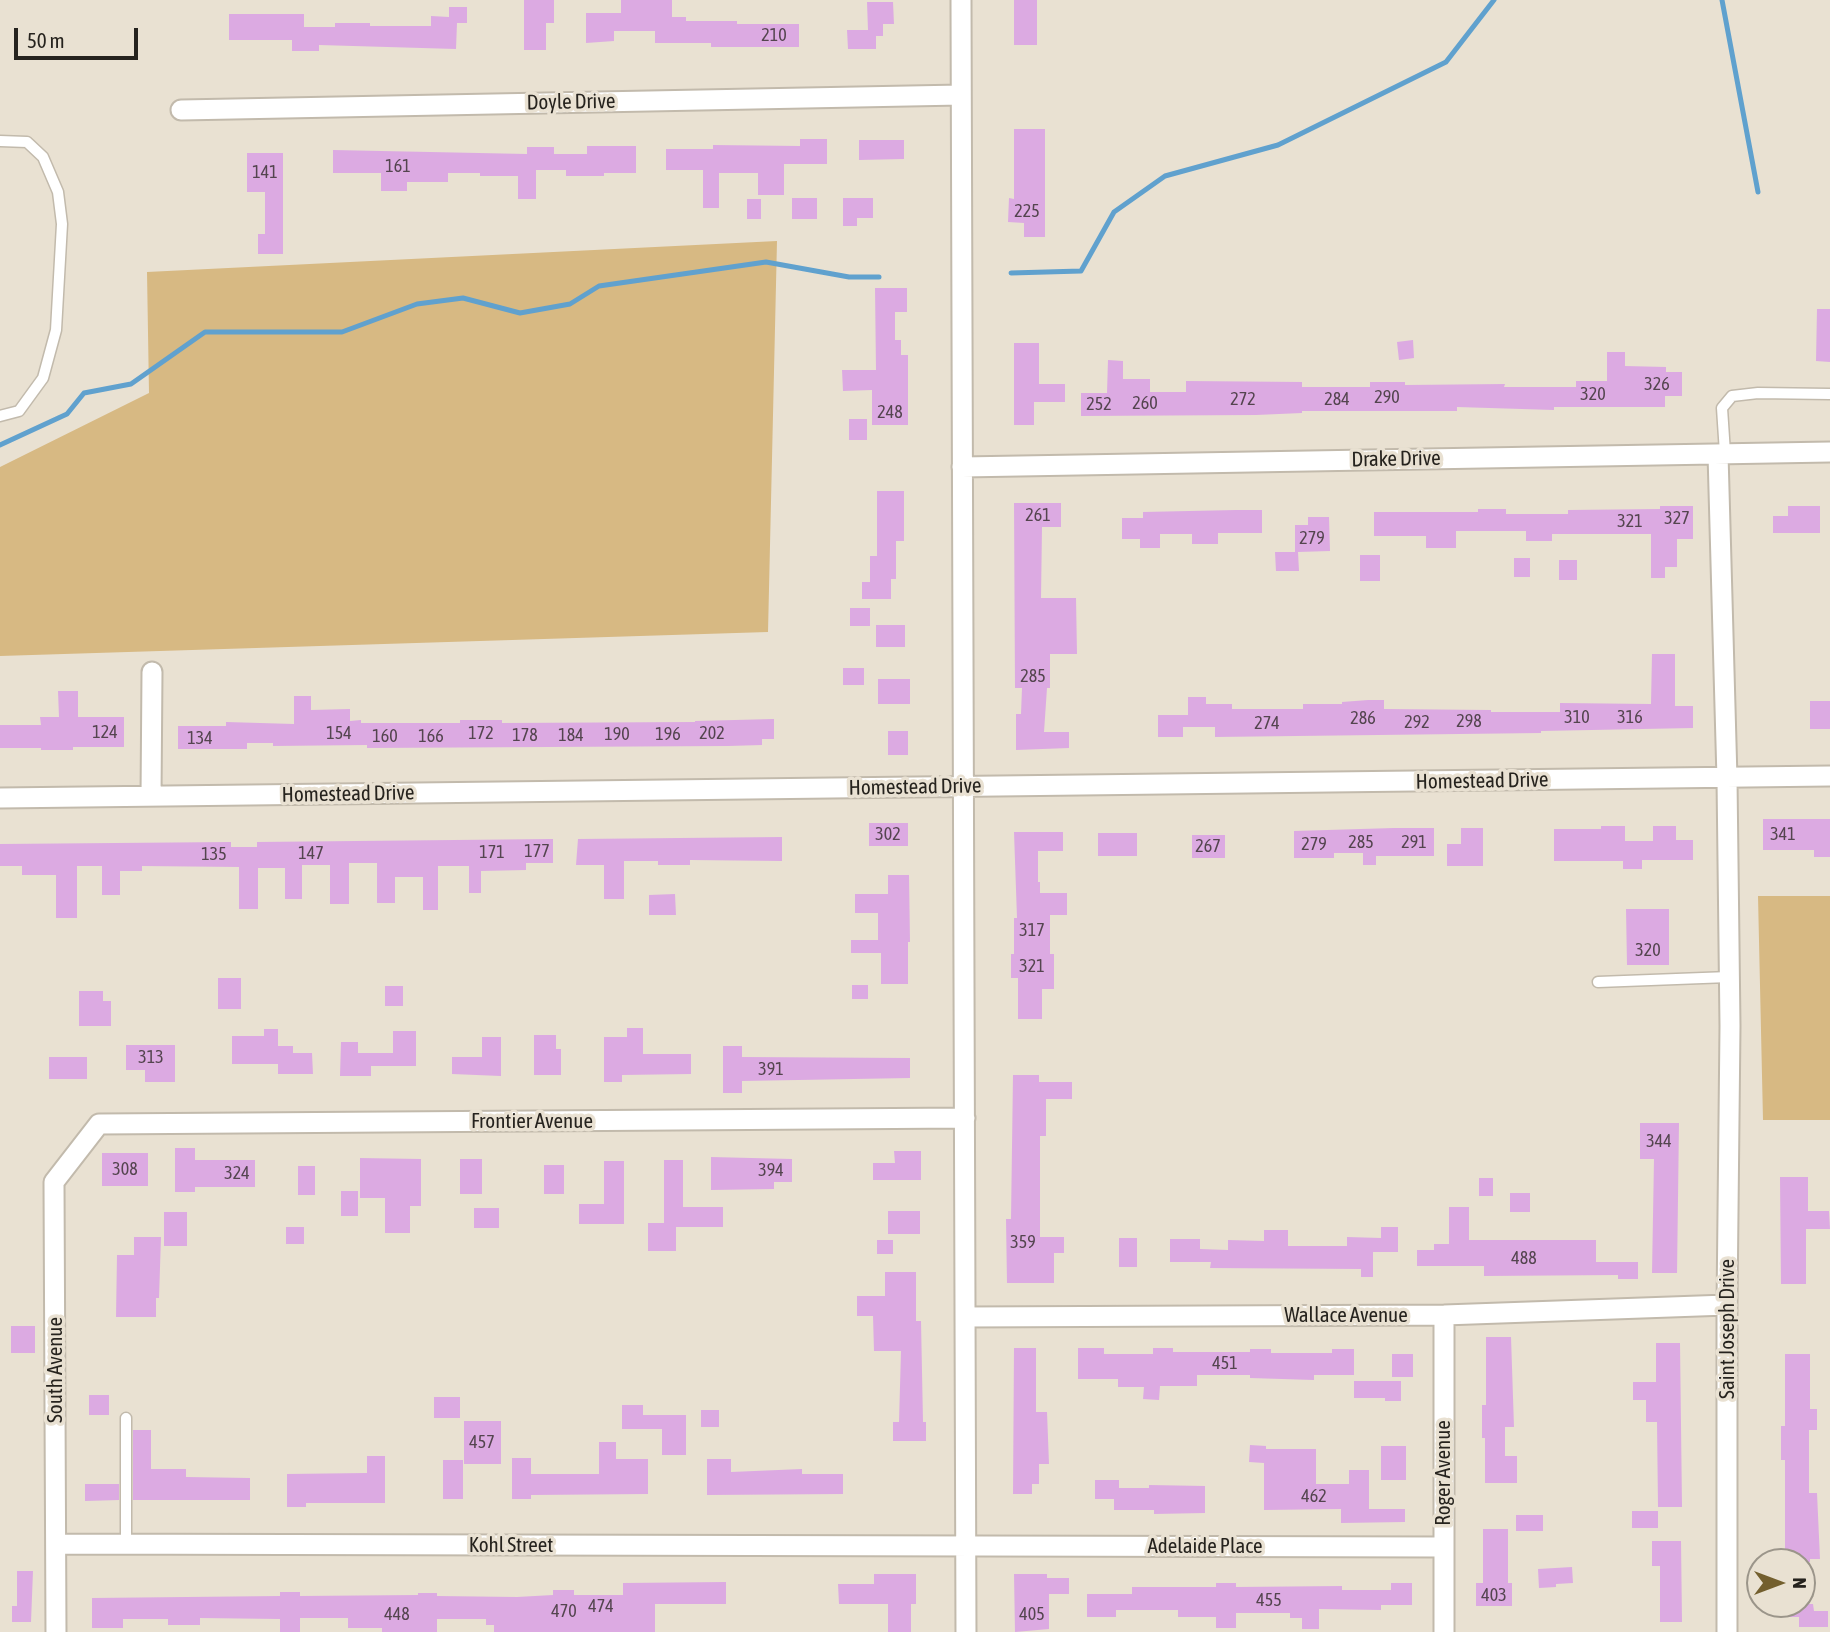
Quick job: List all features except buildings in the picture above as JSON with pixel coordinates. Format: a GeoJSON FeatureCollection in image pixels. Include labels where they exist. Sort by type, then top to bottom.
{"type":"FeatureCollection","features":[{"type":"Feature","properties":{"kind":"street"},"geometry":{"type":"LineString","coordinates":[[961,0],[966,1632]]}},
{"type":"Feature","properties":{"kind":"street","name":"Doyle Drive"},"geometry":{"type":"LineString","coordinates":[[181,110],[961,95]]}},
{"type":"Feature","properties":{"kind":"street","name":"Drake Drive"},"geometry":{"type":"LineString","coordinates":[[962,467],[1830,452]]}},
{"type":"Feature","properties":{"kind":"street","name":"Saint Joseph Drive"},"geometry":{"type":"LineString","coordinates":[[1722,454],[1730,1026],[1727,1632]]}},
{"type":"Feature","properties":{"kind":"street"},"geometry":{"type":"LineString","coordinates":[[150,796],[152,672]]}},
{"type":"Feature","properties":{"kind":"street","name":"Homestead Drive"},"geometry":{"type":"LineString","coordinates":[[0,798],[1830,776]]}},
{"type":"Feature","properties":{"kind":"street","name":"Frontier Avenue"},"geometry":{"type":"LineString","coordinates":[[99,1124],[965,1118]]}},
{"type":"Feature","properties":{"kind":"street","name":"South Avenue"},"geometry":{"type":"LineString","coordinates":[[56,1632],[54,1182],[99,1124]]}},
{"type":"Feature","properties":{"kind":"street","name":"Wallace Avenue"},"geometry":{"type":"LineString","coordinates":[[966,1317],[1444,1315],[1727,1305]]}},
{"type":"Feature","properties":{"kind":"street","name":"Roger Avenue"},"geometry":{"type":"LineString","coordinates":[[1444,1315],[1444,1632]]}},
{"type":"Feature","properties":{"kind":"street","name":"Kohl Street"},"geometry":{"type":"LineString","coordinates":[[56,1544],[967,1545]]}},
{"type":"Feature","properties":{"kind":"street","name":"Adelaide Place"},"geometry":{"type":"LineString","coordinates":[[967,1545],[1443,1547]]}},
{"type":"Feature","properties":{"kind":"lane"},"geometry":{"type":"LineString","coordinates":[[0,141],[27,142],[43,157],[58,191],[62,224],[56,330],[43,378],[19,411],[0,416]]}},
{"type":"Feature","properties":{"kind":"lane"},"geometry":{"type":"LineString","coordinates":[[1722,454],[1722,408],[1732,396],[1758,393],[1830,394]]}},
{"type":"Feature","properties":{"kind":"lane"},"geometry":{"type":"LineString","coordinates":[[1598,982],[1729,977]]}},
{"type":"Feature","properties":{"kind":"lane"},"geometry":{"type":"LineString","coordinates":[[126,1418],[126,1544]]}},
{"type":"Feature","properties":{"kind":"shaded area"},"geometry":{"type":"Polygon","coordinates":[[[777,241],[768,632],[0,656],[0,467],[149,393],[147,272],[777,241]]]}},
{"type":"Feature","properties":{"kind":"shaded area"},"geometry":{"type":"Polygon","coordinates":[[[1758,896],[1830,896],[1830,1120],[1763,1120],[1758,896]]]}},
{"type":"Feature","properties":{"kind":"waterway"},"geometry":{"type":"LineString","coordinates":[[1011,273],[1081,271],[1114,212],[1165,176],[1278,145],[1446,62],[1494,0]]}},
{"type":"Feature","properties":{"kind":"waterway"},"geometry":{"type":"LineString","coordinates":[[1722,0],[1758,192]]}},
{"type":"Feature","properties":{"kind":"waterway"},"geometry":{"type":"LineString","coordinates":[[0,445],[67,414],[84,393],[131,384],[205,332],[342,332],[417,304],[463,298],[520,313],[570,304],[599,286],[766,262],[849,277],[879,277]]}}]}
